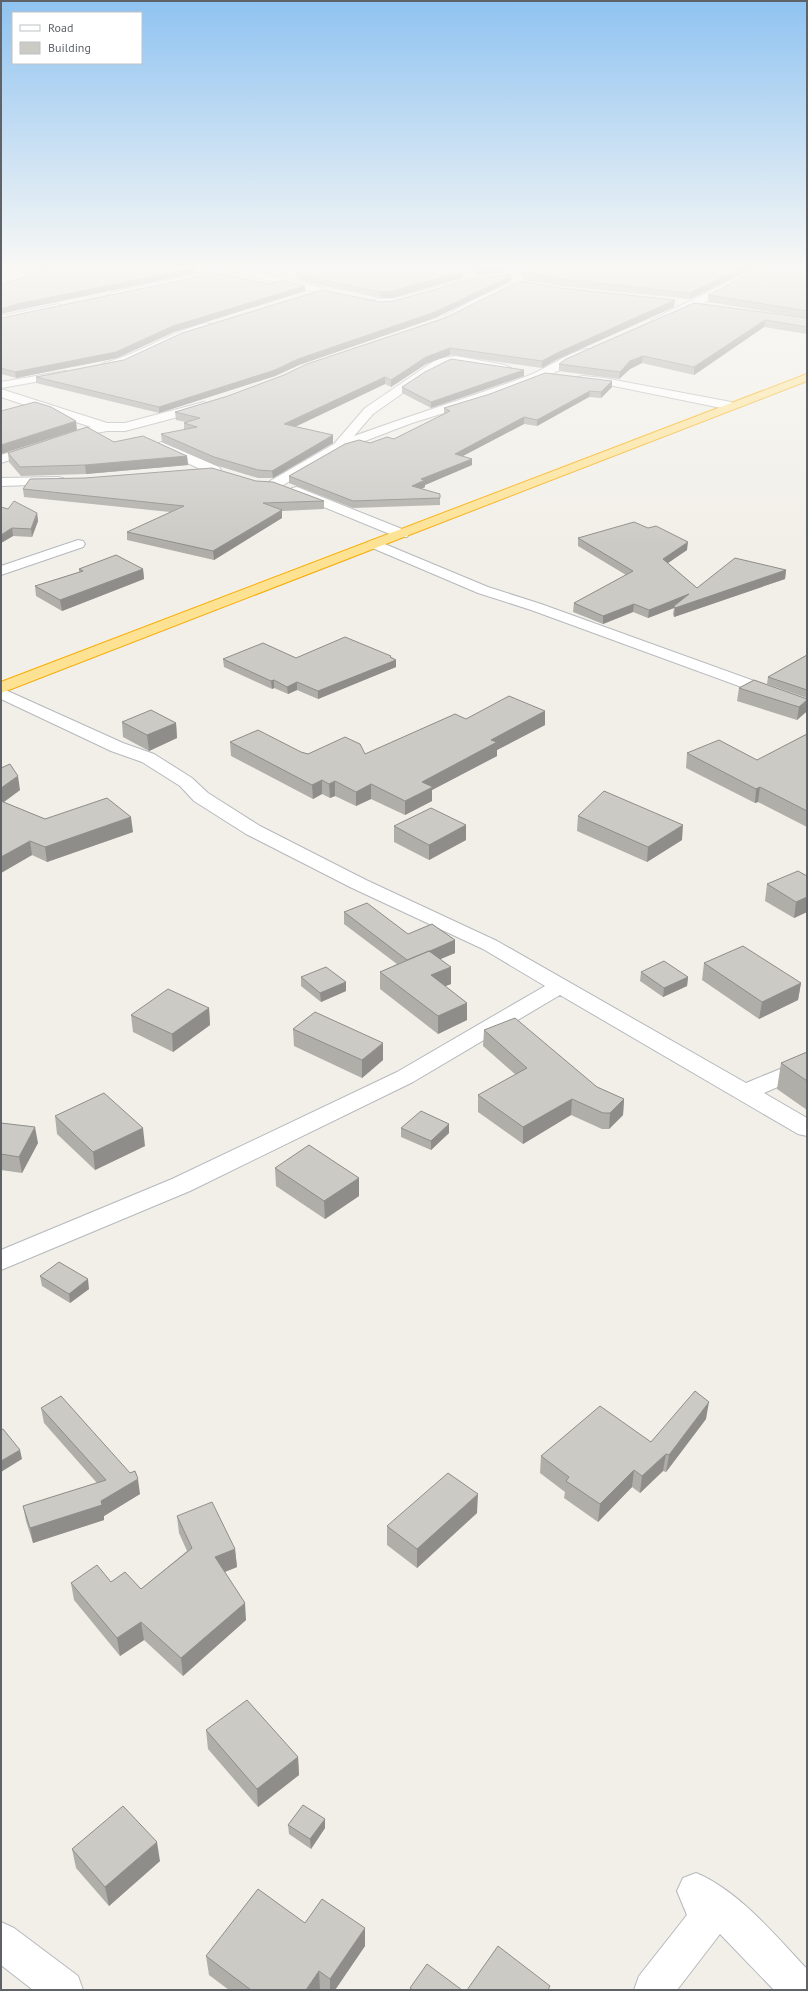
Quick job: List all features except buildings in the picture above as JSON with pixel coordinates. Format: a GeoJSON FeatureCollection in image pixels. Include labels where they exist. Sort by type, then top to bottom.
{"type":"FeatureCollection","features":[{"type":"Feature","properties":{"kind":"highway"},"geometry":{"type":"LineString","coordinates":[[1,688],[807,377]]}},
{"type":"Feature","properties":{"kind":"street"},"geometry":{"type":"LineString","coordinates":[[96,368],[124,360]]}},
{"type":"Feature","properties":{"kind":"street"},"geometry":{"type":"LineString","coordinates":[[340,446],[369,411],[416,377],[441,362],[449,360]]}},
{"type":"Feature","properties":{"kind":"street"},"geometry":{"type":"LineString","coordinates":[[467,360],[544,374],[604,381],[731,406]]}},
{"type":"Feature","properties":{"kind":"street"},"geometry":{"type":"LineString","coordinates":[[402,534],[313,497],[269,483],[340,446],[408,420],[485,396],[544,374],[568,360]]}},
{"type":"Feature","properties":{"kind":"street"},"geometry":{"type":"LineString","coordinates":[[1,385],[74,372]]}},
{"type":"Feature","properties":{"kind":"street"},"geometry":{"type":"LineString","coordinates":[[1,393],[77,419],[139,437]]}},
{"type":"Feature","properties":{"kind":"street"},"geometry":{"type":"LineString","coordinates":[[1,459],[83,432],[107,427],[125,427],[217,402]]}},
{"type":"Feature","properties":{"kind":"street"},"geometry":{"type":"LineString","coordinates":[[152,442],[214,470],[228,474]]}},
{"type":"Feature","properties":{"kind":"street"},"geometry":{"type":"LineString","coordinates":[[182,472],[214,470]]}},
{"type":"Feature","properties":{"kind":"street"},"geometry":{"type":"LineString","coordinates":[[1,482],[72,480]]}},
{"type":"Feature","properties":{"kind":"street"},"geometry":{"type":"LineString","coordinates":[[1,571],[78,544]]}},
{"type":"Feature","properties":{"kind":"street"},"geometry":{"type":"LineString","coordinates":[[375,544],[483,590],[542,609],[807,706]]}},
{"type":"Feature","properties":{"kind":"street"},"geometry":{"type":"LineString","coordinates":[[1,693],[117,747],[148,758],[186,782],[201,797],[253,830],[359,884],[490,945],[807,1128]]}},
{"type":"Feature","properties":{"kind":"street"},"geometry":{"type":"LineString","coordinates":[[1,1261],[182,1185],[405,1077],[560,986]]}},
{"type":"Feature","properties":{"kind":"street"},"geometry":{"type":"LineString","coordinates":[[745,1092],[807,1065]]}},
{"type":"Feature","properties":{"kind":"street"},"geometry":{"type":"LineString","coordinates":[[653,1990],[708,1919],[696,1891],[740,1926],[800,1990]]}},
{"type":"Feature","properties":{"kind":"street"},"geometry":{"type":"LineString","coordinates":[[1,1941],[64,1990]]}}]}
